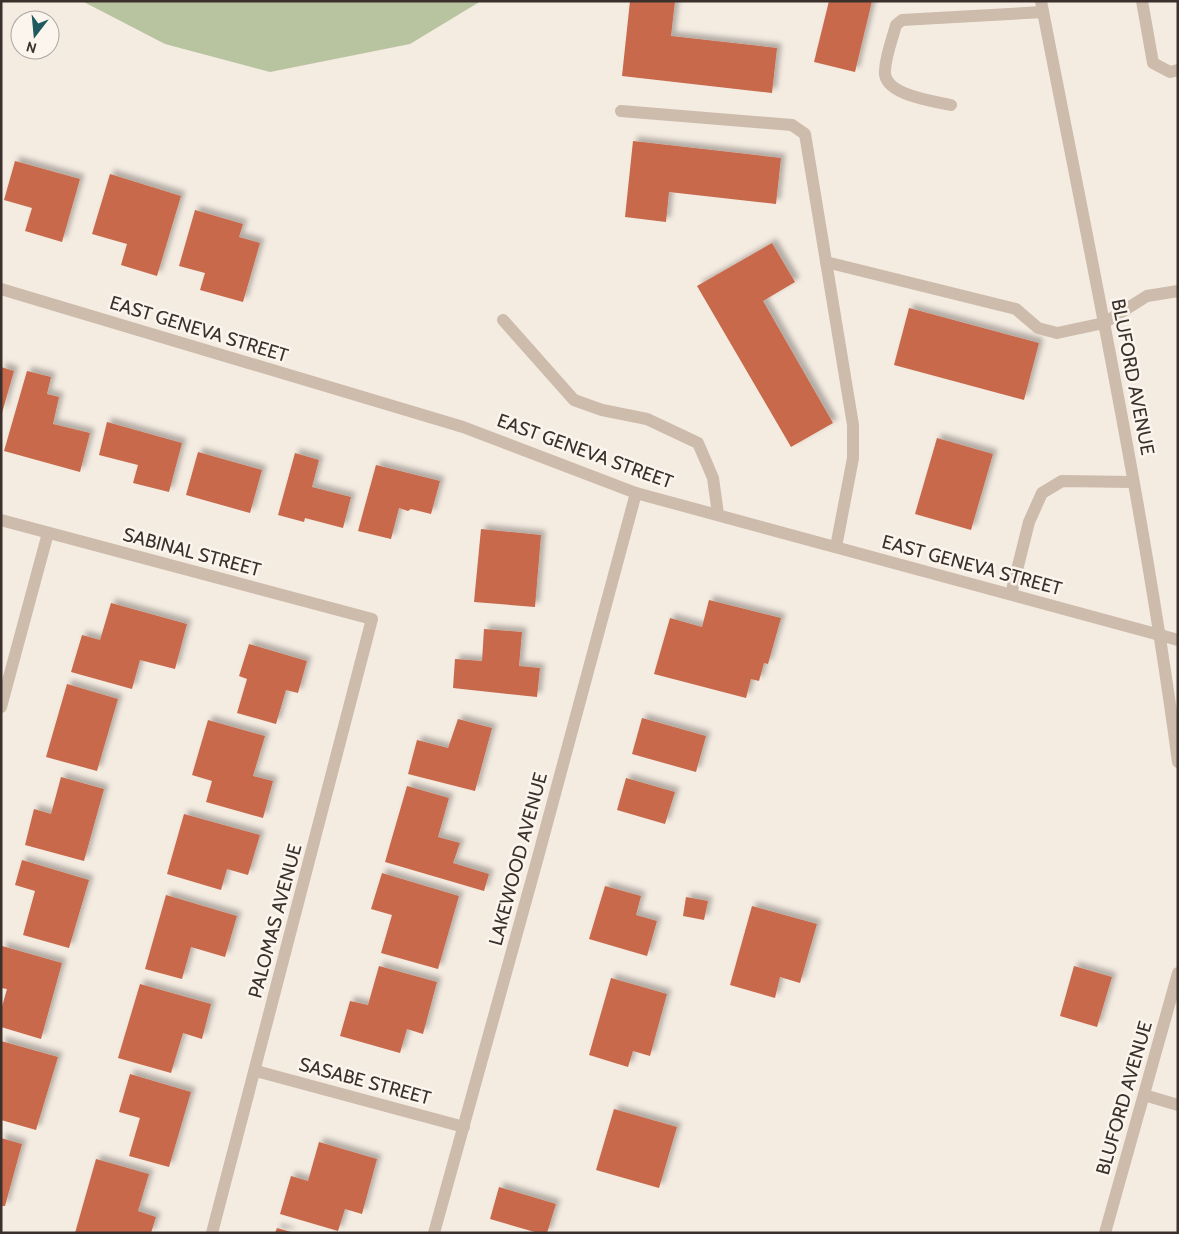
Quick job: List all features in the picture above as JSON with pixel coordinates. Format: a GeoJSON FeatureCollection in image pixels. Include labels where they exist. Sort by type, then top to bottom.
{"type":"FeatureCollection","features":[{"type":"Feature","properties":{"kind":"street"},"geometry":{"type":"LineString","coordinates":[[1142,1],[1153,63],[1170,72],[1178,70]]}},
{"type":"Feature","properties":{"kind":"street"},"geometry":{"type":"LineString","coordinates":[[951,105],[903,93],[888,84],[884,72],[896,25],[902,20],[1042,6]]}},
{"type":"Feature","properties":{"kind":"street","name":"BLUFORD AVENUE"},"geometry":{"type":"LineString","coordinates":[[1042,6],[1104,323],[1161,636],[1178,762]]}},
{"type":"Feature","properties":{"kind":"street"},"geometry":{"type":"LineString","coordinates":[[620,111],[792,125],[805,134],[853,425],[853,458],[836,547]]}},
{"type":"Feature","properties":{"kind":"street"},"geometry":{"type":"LineString","coordinates":[[826,262],[1016,309],[1038,328],[1058,332],[1104,323],[1147,296],[1178,291]]}},
{"type":"Feature","properties":{"kind":"street","name":"EAST GENEVA STREET"},"geometry":{"type":"LineString","coordinates":[[1,289],[463,427],[636,493],[1178,640]]}},
{"type":"Feature","properties":{"kind":"street"},"geometry":{"type":"LineString","coordinates":[[503,320],[574,400],[602,410],[647,418],[698,443],[713,478],[718,514]]}},
{"type":"Feature","properties":{"kind":"street"},"geometry":{"type":"LineString","coordinates":[[1011,594],[1029,522],[1042,493],[1062,481],[1133,482]]}},
{"type":"Feature","properties":{"kind":"street","name":"LAKEWOOD AVENUE"},"geometry":{"type":"LineString","coordinates":[[434,1233],[541,848],[636,493]]}},
{"type":"Feature","properties":{"kind":"street","name":"SABINAL STREET"},"geometry":{"type":"LineString","coordinates":[[1,520],[372,619]]}},
{"type":"Feature","properties":{"kind":"street"},"geometry":{"type":"LineString","coordinates":[[1,707],[48,533]]}},
{"type":"Feature","properties":{"kind":"street","name":"PALOMAS AVENUE"},"geometry":{"type":"LineString","coordinates":[[212,1233],[256,1071],[372,619]]}},
{"type":"Feature","properties":{"kind":"street","name":"BLUFORD AVENUE"},"geometry":{"type":"LineString","coordinates":[[1105,1233],[1178,973]]}},
{"type":"Feature","properties":{"kind":"street","name":"SASABE STREET"},"geometry":{"type":"LineString","coordinates":[[256,1071],[464,1127]]}},
{"type":"Feature","properties":{"kind":"street"},"geometry":{"type":"LineString","coordinates":[[1144,1095],[1178,1105]]}},
{"type":"Feature","properties":{"kind":"green space"},"geometry":{"type":"Polygon","coordinates":[[[82,1],[481,1],[410,44],[270,72],[165,44],[82,1]]]}},
{"type":"Feature","properties":{"kind":"building"},"geometry":{"type":"Polygon","coordinates":[[[630,1],[675,1],[671,36],[777,48],[772,93],[622,76],[630,1]]]}},
{"type":"Feature","properties":{"kind":"building"},"geometry":{"type":"Polygon","coordinates":[[[829,1],[872,1],[855,72],[814,62],[829,1]]]}},
{"type":"Feature","properties":{"kind":"building"},"geometry":{"type":"Polygon","coordinates":[[[633,141],[781,158],[776,204],[669,192],[666,222],[625,217],[633,141]]]}},
{"type":"Feature","properties":{"kind":"building"},"geometry":{"type":"Polygon","coordinates":[[[15,161],[80,179],[62,242],[25,231],[32,208],[4,200],[15,161]]]}},
{"type":"Feature","properties":{"kind":"building"},"geometry":{"type":"Polygon","coordinates":[[[110,174],[181,196],[157,276],[121,265],[127,244],[92,234],[110,174]]]}},
{"type":"Feature","properties":{"kind":"building"},"geometry":{"type":"Polygon","coordinates":[[[195,210],[243,224],[239,237],[260,243],[243,302],[200,290],[205,273],[179,266],[195,210]]]}},
{"type":"Feature","properties":{"kind":"building"},"geometry":{"type":"Polygon","coordinates":[[[772,243],[795,282],[763,301],[833,423],[791,447],[697,286],[772,243]]]}},
{"type":"Feature","properties":{"kind":"building"},"geometry":{"type":"Polygon","coordinates":[[[909,308],[1039,343],[1024,400],[894,365],[909,308]]]}},
{"type":"Feature","properties":{"kind":"building"},"geometry":{"type":"Polygon","coordinates":[[[1,367],[14,371],[2,413],[1,412],[1,367]]]}},
{"type":"Feature","properties":{"kind":"building"},"geometry":{"type":"Polygon","coordinates":[[[27,371],[51,377],[47,394],[59,397],[53,424],[90,433],[80,472],[4,451],[27,371]]]}},
{"type":"Feature","properties":{"kind":"building"},"geometry":{"type":"Polygon","coordinates":[[[107,422],[182,443],[169,492],[133,483],[138,465],[99,455],[107,422]]]}},
{"type":"Feature","properties":{"kind":"building"},"geometry":{"type":"Polygon","coordinates":[[[937,438],[993,454],[971,530],[915,514],[937,438]]]}},
{"type":"Feature","properties":{"kind":"building"},"geometry":{"type":"Polygon","coordinates":[[[198,452],[262,470],[250,513],[186,495],[198,452]]]}},
{"type":"Feature","properties":{"kind":"building"},"geometry":{"type":"Polygon","coordinates":[[[295,453],[319,460],[312,487],[351,497],[343,528],[305,518],[304,522],[278,515],[295,453]]]}},
{"type":"Feature","properties":{"kind":"building"},"geometry":{"type":"Polygon","coordinates":[[[376,465],[440,481],[431,514],[399,508],[391,539],[358,531],[376,465]]]}},
{"type":"Feature","properties":{"kind":"building"},"geometry":{"type":"Polygon","coordinates":[[[481,529],[541,535],[535,607],[474,602],[481,529]]]}},
{"type":"Feature","properties":{"kind":"building"},"geometry":{"type":"Polygon","coordinates":[[[709,600],[781,618],[768,664],[764,663],[759,681],[751,679],[746,698],[654,674],[670,618],[702,627],[709,600]]]}},
{"type":"Feature","properties":{"kind":"building"},"geometry":{"type":"Polygon","coordinates":[[[111,603],[187,624],[175,669],[140,660],[132,689],[71,672],[82,635],[100,640],[111,603]]]}},
{"type":"Feature","properties":{"kind":"building"},"geometry":{"type":"Polygon","coordinates":[[[484,629],[522,632],[519,666],[540,668],[537,697],[453,688],[455,659],[482,661],[484,629]]]}},
{"type":"Feature","properties":{"kind":"building"},"geometry":{"type":"Polygon","coordinates":[[[249,644],[307,661],[298,693],[286,690],[276,724],[237,713],[247,679],[239,676],[249,644]]]}},
{"type":"Feature","properties":{"kind":"building"},"geometry":{"type":"Polygon","coordinates":[[[67,684],[118,699],[97,771],[46,757],[67,684]]]}},
{"type":"Feature","properties":{"kind":"building"},"geometry":{"type":"Polygon","coordinates":[[[642,718],[706,736],[696,772],[632,754],[642,718]]]}},
{"type":"Feature","properties":{"kind":"building"},"geometry":{"type":"Polygon","coordinates":[[[458,719],[492,728],[475,791],[408,774],[417,740],[448,748],[458,719]]]}},
{"type":"Feature","properties":{"kind":"building"},"geometry":{"type":"Polygon","coordinates":[[[208,720],[265,736],[253,776],[273,781],[263,818],[206,802],[212,781],[192,775],[208,720]]]}},
{"type":"Feature","properties":{"kind":"building"},"geometry":{"type":"Polygon","coordinates":[[[61,777],[104,789],[84,861],[25,845],[34,809],[51,814],[61,777]]]}},
{"type":"Feature","properties":{"kind":"building"},"geometry":{"type":"Polygon","coordinates":[[[626,778],[675,792],[665,824],[617,810],[626,778]]]}},
{"type":"Feature","properties":{"kind":"building"},"geometry":{"type":"Polygon","coordinates":[[[407,786],[449,798],[438,837],[460,843],[453,863],[489,874],[484,891],[385,862],[407,786]]]}},
{"type":"Feature","properties":{"kind":"building"},"geometry":{"type":"Polygon","coordinates":[[[184,814],[260,835],[248,875],[227,869],[221,890],[167,874],[184,814]]]}},
{"type":"Feature","properties":{"kind":"building"},"geometry":{"type":"Polygon","coordinates":[[[22,860],[89,880],[69,948],[23,935],[35,891],[15,885],[22,860]]]}},
{"type":"Feature","properties":{"kind":"building"},"geometry":{"type":"Polygon","coordinates":[[[382,873],[459,896],[438,969],[381,953],[392,915],[371,909],[382,873]]]}},
{"type":"Feature","properties":{"kind":"building"},"geometry":{"type":"Polygon","coordinates":[[[605,886],[641,896],[636,915],[657,921],[647,956],[589,939],[605,886]]]}},
{"type":"Feature","properties":{"kind":"building"},"geometry":{"type":"Polygon","coordinates":[[[166,895],[237,916],[225,957],[191,947],[182,979],[145,969],[166,895]]]}},
{"type":"Feature","properties":{"kind":"building"},"geometry":{"type":"Polygon","coordinates":[[[686,897],[708,901],[704,920],[683,916],[686,897]]]}},
{"type":"Feature","properties":{"kind":"building"},"geometry":{"type":"Polygon","coordinates":[[[752,906],[817,924],[800,983],[780,977],[775,998],[730,985],[752,906]]]}},
{"type":"Feature","properties":{"kind":"building"},"geometry":{"type":"Polygon","coordinates":[[[2,946],[62,963],[41,1039],[1,1027],[1,1010],[7,989],[1,988],[2,946]]]}},
{"type":"Feature","properties":{"kind":"building"},"geometry":{"type":"Polygon","coordinates":[[[379,966],[437,982],[423,1034],[407,1029],[400,1053],[340,1036],[350,1001],[368,1005],[379,966]]]}},
{"type":"Feature","properties":{"kind":"building"},"geometry":{"type":"Polygon","coordinates":[[[1074,966],[1112,977],[1097,1027],[1060,1016],[1074,966]]]}},
{"type":"Feature","properties":{"kind":"building"},"geometry":{"type":"Polygon","coordinates":[[[611,978],[667,994],[650,1056],[633,1051],[628,1067],[589,1055],[611,978]]]}},
{"type":"Feature","properties":{"kind":"building"},"geometry":{"type":"Polygon","coordinates":[[[140,984],[211,1004],[202,1039],[183,1033],[171,1073],[118,1058],[140,984]]]}},
{"type":"Feature","properties":{"kind":"building"},"geometry":{"type":"Polygon","coordinates":[[[1,1041],[58,1057],[36,1130],[1,1120],[1,1041]]]}},
{"type":"Feature","properties":{"kind":"building"},"geometry":{"type":"Polygon","coordinates":[[[130,1074],[191,1092],[169,1167],[129,1156],[140,1118],[119,1112],[130,1074]]]}},
{"type":"Feature","properties":{"kind":"building"},"geometry":{"type":"Polygon","coordinates":[[[614,1109],[677,1127],[659,1188],[596,1170],[614,1109]]]}},
{"type":"Feature","properties":{"kind":"building"},"geometry":{"type":"Polygon","coordinates":[[[1,1138],[22,1144],[5,1206],[1,1206],[1,1138]]]}},
{"type":"Feature","properties":{"kind":"building"},"geometry":{"type":"Polygon","coordinates":[[[319,1142],[377,1159],[362,1214],[345,1209],[338,1231],[280,1214],[291,1176],[308,1181],[319,1142]]]}},
{"type":"Feature","properties":{"kind":"building"},"geometry":{"type":"Polygon","coordinates":[[[96,1159],[149,1174],[138,1211],[156,1217],[151,1233],[75,1233],[96,1159]]]}},
{"type":"Feature","properties":{"kind":"building"},"geometry":{"type":"Polygon","coordinates":[[[499,1187],[556,1204],[547,1233],[538,1233],[490,1219],[499,1187]]]}},
{"type":"Feature","properties":{"kind":"building"},"geometry":{"type":"Polygon","coordinates":[[[277,1228],[291,1232],[291,1233],[275,1233],[277,1228]]]}}]}
